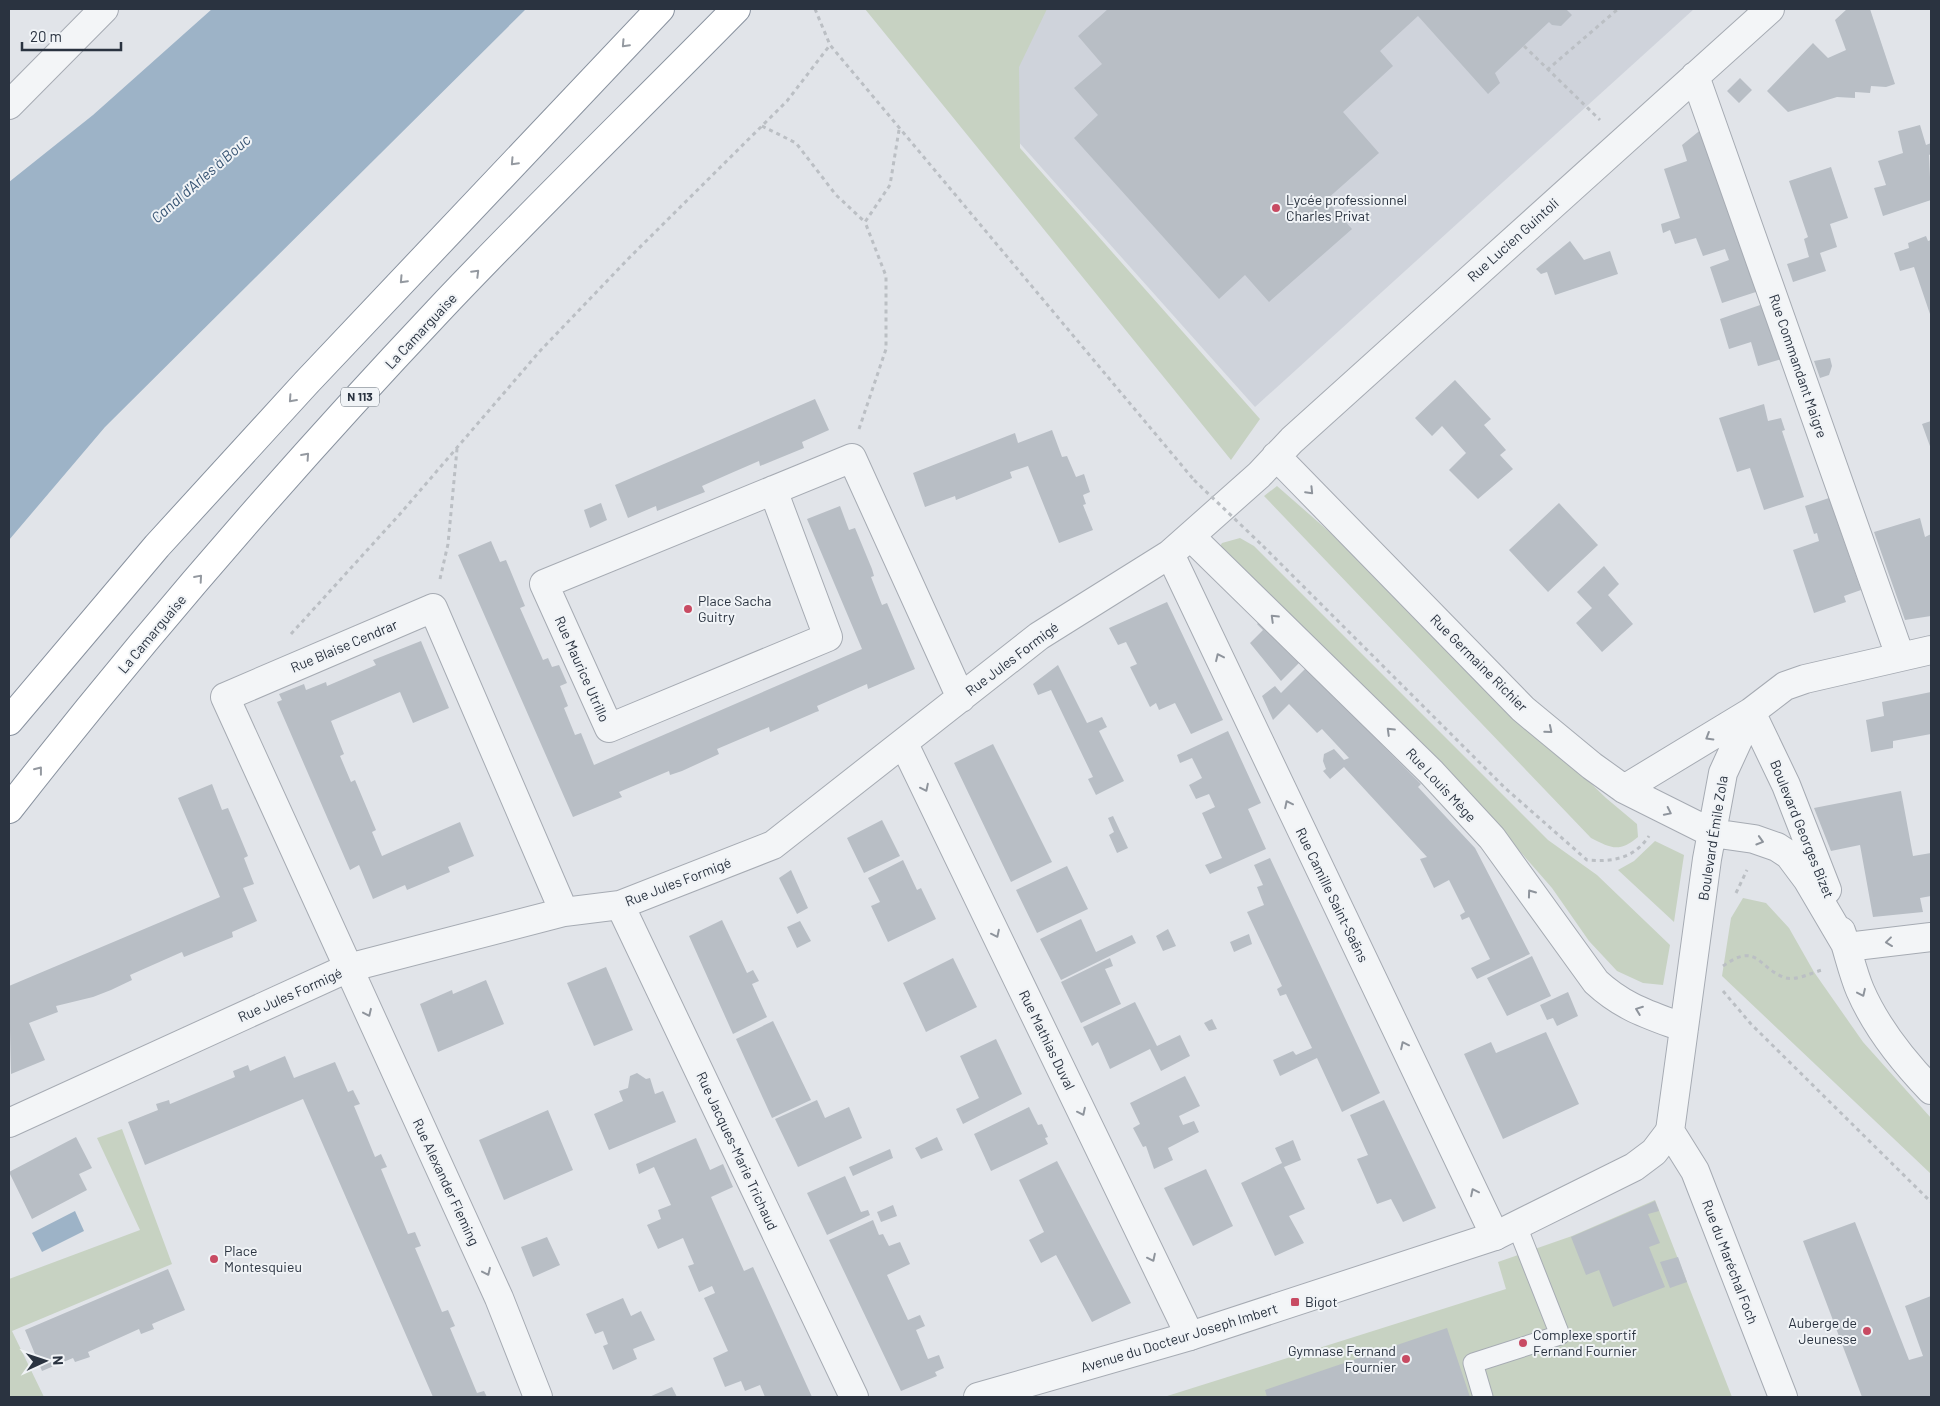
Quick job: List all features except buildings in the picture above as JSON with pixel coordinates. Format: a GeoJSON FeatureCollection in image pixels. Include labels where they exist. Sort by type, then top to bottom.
{"type":"FeatureCollection","features":[{"type":"Feature","properties":{"kind":"highway"},"geometry":{"type":"LineString","coordinates":[[9,721],[196,503],[313,375],[660,9]]}},
{"type":"Feature","properties":{"kind":"highway","name":"La Camarguaise"},"geometry":{"type":"LineString","coordinates":[[9,809],[76,723],[256,512],[432,318],[736,9]]}},
{"type":"Feature","properties":{"kind":"street"},"geometry":{"type":"LineString","coordinates":[[9,105],[104,9]]}},
{"type":"Feature","properties":{"kind":"street","name":"Rue Lucien Guintoli"},"geometry":{"type":"LineString","coordinates":[[1268,465],[1292,440],[1770,9]]}},
{"type":"Feature","properties":{"kind":"street","name":"Rue Commandant Maigre"},"geometry":{"type":"LineString","coordinates":[[1695,76],[1900,656]]}},
{"type":"Feature","properties":{"kind":"street"},"geometry":{"type":"LineString","coordinates":[[852,458],[961,698]]}},
{"type":"Feature","properties":{"kind":"street","name":"Rue Maurice Utrillo"},"geometry":{"type":"LineString","coordinates":[[773,490],[828,637],[609,728],[544,584],[773,490],[852,458]]}},
{"type":"Feature","properties":{"kind":"street","name":"Rue Jules Formigé"},"geometry":{"type":"LineString","coordinates":[[9,1122],[348,968],[564,912],[620,905],[773,845],[904,744],[1039,636],[1180,546],[1268,465]]}},
{"type":"Feature","properties":{"kind":"street","name":"Rue Germaine Richier"},"geometry":{"type":"LineString","coordinates":[[1268,465],[1523,709],[1592,766],[1624,789],[1712,833]]}},
{"type":"Feature","properties":{"kind":"street","name":"Rue Louis Mège"},"geometry":{"type":"LineString","coordinates":[[1180,546],[1432,772],[1492,838],[1596,982],[1613,998],[1627,1006],[1684,1028]]}},
{"type":"Feature","properties":{"kind":"street","name":"Rue Camille Saint-Saëns"},"geometry":{"type":"LineString","coordinates":[[1180,546],[1506,1231]]}},
{"type":"Feature","properties":{"kind":"street"},"geometry":{"type":"LineString","coordinates":[[433,608],[564,912]]}},
{"type":"Feature","properties":{"kind":"street","name":"Rue Blaise Cendrar"},"geometry":{"type":"LineString","coordinates":[[348,968],[225,697],[433,608]]}},
{"type":"Feature","properties":{"kind":"street","name":"Boulevard Émile Zola"},"geometry":{"type":"LineString","coordinates":[[1670,1131],[1712,833],[1723,773],[1751,712],[1784,686],[1805,679],[1931,650]]}},
{"type":"Feature","properties":{"kind":"street"},"geometry":{"type":"LineString","coordinates":[[1624,789],[1751,712]]}},
{"type":"Feature","properties":{"kind":"street","name":"Boulevard Georges Bizet"},"geometry":{"type":"LineString","coordinates":[[1751,712],[1786,785],[1830,897],[1860,989],[1871,1011],[1902,1059],[1931,1090]]}},
{"type":"Feature","properties":{"kind":"street","name":"Rue Mathias Duval"},"geometry":{"type":"LineString","coordinates":[[904,744],[1190,1336]]}},
{"type":"Feature","properties":{"kind":"street","name":"Boulevard Georges Bizet"},"geometry":{"type":"LineString","coordinates":[[1712,833],[1761,842],[1778,847],[1789,855],[1796,863],[1849,953]]}},
{"type":"Feature","properties":{"kind":"street","name":"Rue Jacques-Marie Trichaud"},"geometry":{"type":"LineString","coordinates":[[620,905],[854,1397]]}},
{"type":"Feature","properties":{"kind":"street"},"geometry":{"type":"LineString","coordinates":[[1849,953],[1931,937]]}},
{"type":"Feature","properties":{"kind":"street","name":"Rue Alexander Fleming"},"geometry":{"type":"LineString","coordinates":[[348,968],[499,1298],[538,1397]]}},
{"type":"Feature","properties":{"kind":"street","name":"Avenue du Docteur Joseph Imbert"},"geometry":{"type":"LineString","coordinates":[[978,1397],[1190,1336],[1506,1231],[1634,1167],[1654,1152],[1670,1131]]}},
{"type":"Feature","properties":{"kind":"street","name":"Rue du Maréchal Foch"},"geometry":{"type":"LineString","coordinates":[[1670,1131],[1695,1171],[1783,1397]]}},
{"type":"Feature","properties":{"kind":"lane"},"geometry":{"type":"LineString","coordinates":[[1484,1397],[1474,1363],[1560,1336],[1506,1231]]}},
{"type":"Feature","properties":{"kind":"path"},"geometry":{"type":"LineString","coordinates":[[1547,70],[1618,9]]}},
{"type":"Feature","properties":{"kind":"path"},"geometry":{"type":"LineString","coordinates":[[816,10],[830,45],[1194,480],[1263,546],[1505,788],[1587,860],[1622,859],[1644,844],[1666,811]]}},
{"type":"Feature","properties":{"kind":"path"},"geometry":{"type":"LineString","coordinates":[[284,641],[457,448],[540,351],[629,258],[787,101],[830,45]]}},
{"type":"Feature","properties":{"kind":"path"},"geometry":{"type":"LineString","coordinates":[[1524,46],[1623,142]]}},
{"type":"Feature","properties":{"kind":"path"},"geometry":{"type":"LineString","coordinates":[[762,126],[796,143],[836,195],[865,222],[886,276],[886,350],[863,415],[852,458]]}},
{"type":"Feature","properties":{"kind":"path"},"geometry":{"type":"LineString","coordinates":[[865,222],[890,185],[899,129]]}},
{"type":"Feature","properties":{"kind":"path"},"geometry":{"type":"LineString","coordinates":[[433,608],[448,544],[457,448]]}},
{"type":"Feature","properties":{"kind":"path"},"geometry":{"type":"LineString","coordinates":[[1735,901],[1736,891],[1761,842]]}},
{"type":"Feature","properties":{"kind":"path"},"geometry":{"type":"LineString","coordinates":[[1695,957],[1715,970],[1737,956],[1757,958],[1782,977],[1789,978],[1798,977],[1849,953]]}},
{"type":"Feature","properties":{"kind":"path"},"geometry":{"type":"LineString","coordinates":[[1724,975],[1726,956]]}},
{"type":"Feature","properties":{"kind":"path"},"geometry":{"type":"LineString","coordinates":[[1724,985],[1722,993],[1931,1202]]}},
{"type":"Feature","properties":{"kind":"shaded area","name":"Lycée professionnel Charles Privat"},"geometry":{"type":"Polygon","coordinates":[[[900,9],[1694,9],[1255,407],[900,9]]]}},
{"type":"Feature","properties":{"kind":"green space"},"geometry":{"type":"Polygon","coordinates":[[[865,9],[1047,9],[1019,67],[1020,148],[1260,419],[1231,460],[865,9]]]}},
{"type":"Feature","properties":{"kind":"green space"},"geometry":{"type":"Polygon","coordinates":[[[1277,486],[1333,535],[1606,798],[1637,824],[1638,837],[1620,847],[1610,846],[1591,838],[1264,496],[1277,486]]]}},
{"type":"Feature","properties":{"kind":"green space"},"geometry":{"type":"Polygon","coordinates":[[[1240,538],[1254,546],[1548,840],[1597,875],[1670,945],[1663,985],[1643,983],[1617,971],[1589,941],[1552,888],[1503,832],[1218,550],[1222,543],[1240,538]]]}},
{"type":"Feature","properties":{"kind":"green space"},"geometry":{"type":"Polygon","coordinates":[[[1655,841],[1684,855],[1674,922],[1618,870],[1634,861],[1655,841]]]}},
{"type":"Feature","properties":{"kind":"green space"},"geometry":{"type":"Polygon","coordinates":[[[1743,898],[1766,903],[1789,928],[1814,972],[1863,1042],[1931,1118],[1931,1174],[1722,976],[1731,918],[1743,898]]]}},
{"type":"Feature","properties":{"kind":"green space"},"geometry":{"type":"Polygon","coordinates":[[[122,1129],[172,1264],[12,1331],[44,1397],[9,1397],[9,1279],[140,1230],[97,1138],[122,1129]]]}},
{"type":"Feature","properties":{"kind":"green space","name":"Complexe sportif Fernand Fournier"},"geometry":{"type":"Polygon","coordinates":[[[1655,1200],[1732,1397],[1164,1397],[1506,1289],[1498,1262],[1572,1236],[1655,1200]]]}},
{"type":"Feature","properties":{"kind":"water","name":"Canal d'Arles à Bouc"},"geometry":{"type":"Polygon","coordinates":[[[212,9],[526,9],[105,427],[9,540],[9,182],[93,115],[212,9]]]}},
{"type":"Feature","properties":{"kind":"water"},"geometry":{"type":"Polygon","coordinates":[[[75,1211],[84,1231],[42,1252],[32,1233],[75,1211]]]}},
{"type":"Feature","properties":{"kind":"place","name":"Lycée professionnel Charles Privat"},"geometry":{"type":"Point","coordinates":[1276,208]}},
{"type":"Feature","properties":{"kind":"place","name":"Place Sacha Guitry"},"geometry":{"type":"Point","coordinates":[688,609]}},
{"type":"Feature","properties":{"kind":"place","name":"Place Montesquieu"},"geometry":{"type":"Point","coordinates":[214,1259]}},
{"type":"Feature","properties":{"kind":"place","name":"Bigot"},"geometry":{"type":"Point","coordinates":[1295,1302]}},
{"type":"Feature","properties":{"kind":"place","name":"Auberge de Jeunesse"},"geometry":{"type":"Point","coordinates":[1867,1331]}},
{"type":"Feature","properties":{"kind":"place","name":"Complexe sportif Fernand Fournier"},"geometry":{"type":"Point","coordinates":[1523,1343]}},
{"type":"Feature","properties":{"kind":"place","name":"Gymnase Fernand Fournier"},"geometry":{"type":"Point","coordinates":[1406,1359]}}]}
